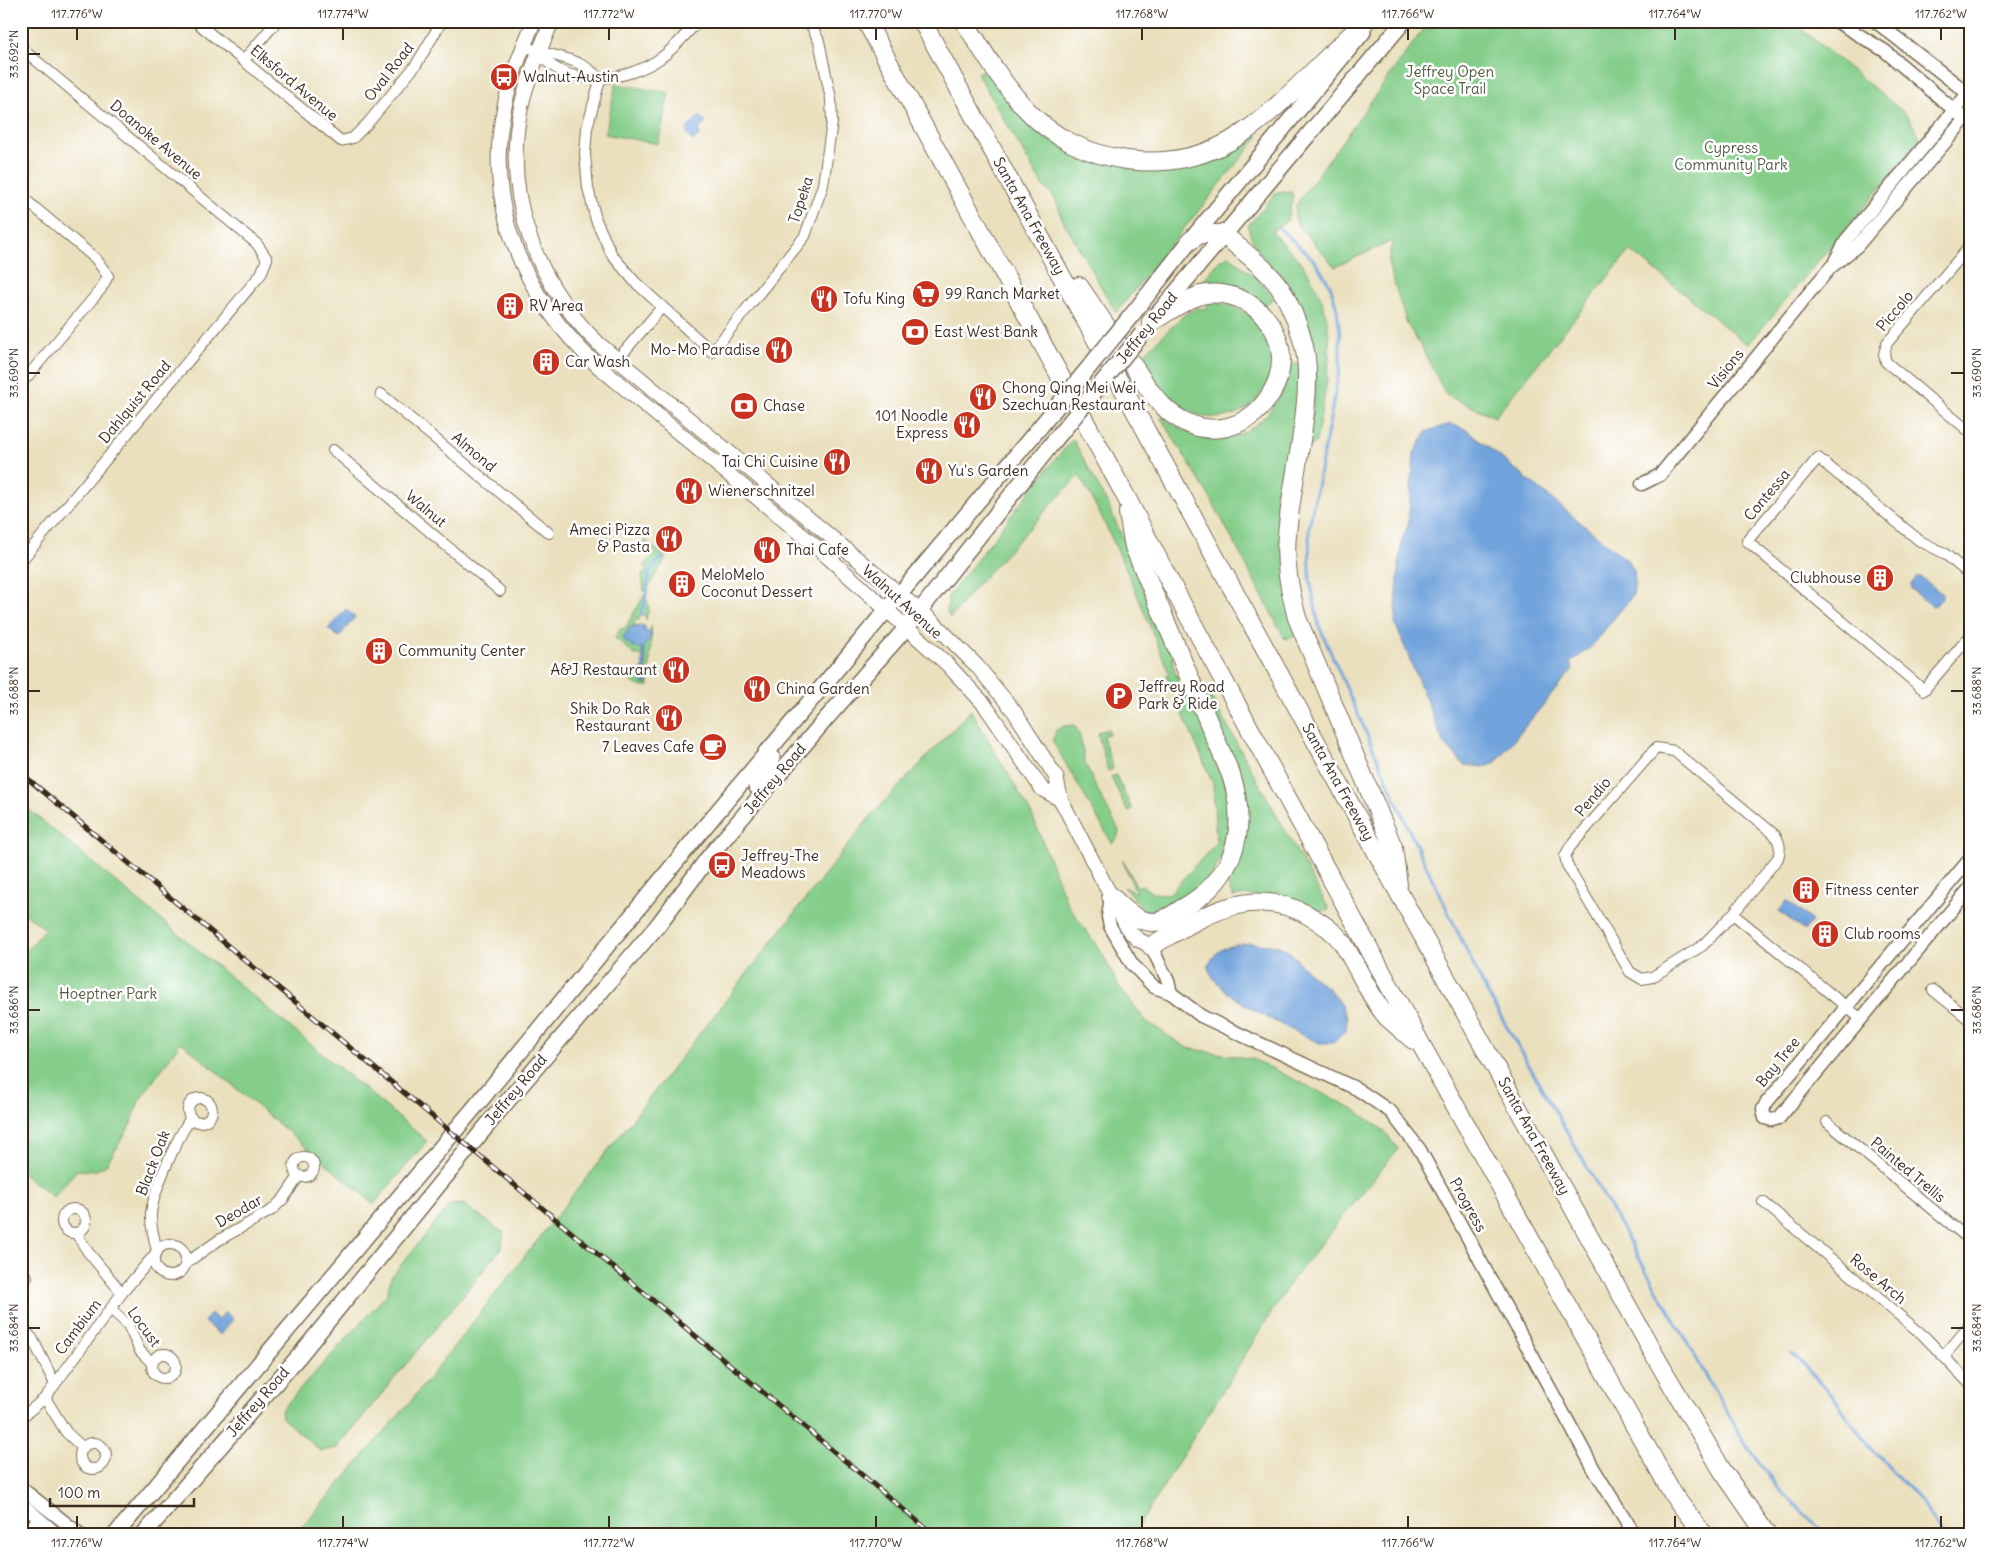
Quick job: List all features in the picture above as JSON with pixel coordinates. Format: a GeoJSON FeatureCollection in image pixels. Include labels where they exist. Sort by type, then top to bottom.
{"type":"FeatureCollection","features":[{"type":"Feature","properties":{"kind":"highway"},"geometry":{"type":"LineString","coordinates":[[866,21],[1124,493],[1168,580],[1423,1048],[1674,1496],[1704,1535]]}},
{"type":"Feature","properties":{"kind":"highway","name":"Santa Ana Freeway"},"geometry":{"type":"LineString","coordinates":[[922,21],[1020,197],[1398,893],[1659,1362],[1722,1470],[1766,1532]]}},
{"type":"Feature","properties":{"kind":"highway"},"geometry":{"type":"LineString","coordinates":[[964,21],[1005,84],[1026,109],[1045,126],[1094,153],[1124,160],[1146,162],[1196,155],[1242,134],[1273,109],[1366,21]]}},
{"type":"Feature","properties":{"kind":"highway"},"geometry":{"type":"LineString","coordinates":[[1020,197],[1149,389],[1172,414],[1190,424],[1220,428],[1244,421],[1261,410],[1270,397],[1281,372],[1279,342],[1263,316],[1244,301],[1220,294],[1202,295],[1187,301],[1146,328]]}},
{"type":"Feature","properties":{"kind":"highway"},"geometry":{"type":"LineString","coordinates":[[1190,241],[1200,234],[1223,234],[1268,275],[1284,295],[1302,342],[1306,356],[1306,397],[1286,536],[1289,587],[1297,618],[1393,847],[1398,893]]}},
{"type":"Feature","properties":{"kind":"highway"},"geometry":{"type":"LineString","coordinates":[[1111,896],[1135,916],[1152,922],[1162,920],[1185,907],[1209,889],[1226,867],[1238,839],[1239,821],[1238,796],[1231,775],[1134,547],[1124,493]]}},
{"type":"Feature","properties":{"kind":"highway"},"geometry":{"type":"LineString","coordinates":[[1151,946],[1216,910],[1231,906],[1260,902],[1298,910],[1323,925],[1340,941],[1387,1016],[1423,1048]]}},
{"type":"Feature","properties":{"kind":"main road","name":"Walnut Avenue"},"geometry":{"type":"LineString","coordinates":[[534,21],[504,105],[499,145],[501,187],[505,216],[518,256],[543,305],[568,338],[598,366],[888,610],[947,664],[984,704],[1042,789],[1060,800]]}},
{"type":"Feature","properties":{"kind":"main road","name":"Walnut Avenue"},"geometry":{"type":"LineString","coordinates":[[552,21],[525,91],[517,136],[517,173],[524,219],[536,257],[556,295],[584,330],[617,360],[920,611],[962,651],[1002,696],[1056,777],[1060,800],[1131,933],[1137,939],[1151,946]]}},
{"type":"Feature","properties":{"kind":"main road","name":"Jeffrey Road"},"geometry":{"type":"LineString","coordinates":[[116,1535],[480,1102],[766,752],[900,596],[1372,21]]}},
{"type":"Feature","properties":{"kind":"main road","name":"Jeffrey Road"},"geometry":{"type":"LineString","coordinates":[[143,1535],[300,1355],[498,1112],[658,925],[711,854],[907,627],[1050,446],[1223,234],[1404,21]]}},
{"type":"Feature","properties":{"kind":"main road"},"geometry":{"type":"LineString","coordinates":[[711,854],[730,820],[771,767],[772,757],[766,752]]}},
{"type":"Feature","properties":{"kind":"street","name":"Elksford Avenue"},"geometry":{"type":"LineString","coordinates":[[195,21],[244,60],[324,129],[341,141],[353,138]]}},
{"type":"Feature","properties":{"kind":"street"},"geometry":{"type":"LineString","coordinates":[[244,60],[277,21]]}},
{"type":"Feature","properties":{"kind":"street","name":"Oval Road"},"geometry":{"type":"LineString","coordinates":[[353,138],[416,64],[442,21]]}},
{"type":"Feature","properties":{"kind":"street"},"geometry":{"type":"LineString","coordinates":[[524,46],[539,53],[552,53],[579,64],[593,71],[600,80],[636,70],[662,57],[698,21]]}},
{"type":"Feature","properties":{"kind":"street","name":"Topeka"},"geometry":{"type":"LineString","coordinates":[[600,80],[587,128],[585,154],[592,206],[612,255],[635,282],[712,352],[805,236],[823,185],[832,122],[831,99],[819,41],[809,21]]}},
{"type":"Feature","properties":{"kind":"street"},"geometry":{"type":"LineString","coordinates":[[1836,21],[1884,51],[1954,110],[1968,119]]}},
{"type":"Feature","properties":{"kind":"street"},"geometry":{"type":"LineString","coordinates":[[1875,21],[1969,93]]}},
{"type":"Feature","properties":{"kind":"street","name":"Doanoke Avenue"},"geometry":{"type":"LineString","coordinates":[[21,48],[258,244],[267,260]]}},
{"type":"Feature","properties":{"kind":"street","name":"Visions"},"geometry":{"type":"LineString","coordinates":[[1831,268],[1847,239],[1969,93]]}},
{"type":"Feature","properties":{"kind":"street","name":"Visions"},"geometry":{"type":"LineString","coordinates":[[1642,484],[1660,475],[1831,268],[1857,246],[1968,119]]}},
{"type":"Feature","properties":{"kind":"street"},"geometry":{"type":"LineString","coordinates":[[21,196],[96,259],[108,276],[101,289],[21,384]]}},
{"type":"Feature","properties":{"kind":"street","name":"Piccolo"},"geometry":{"type":"LineString","coordinates":[[1970,246],[1887,343],[1884,354],[1886,362],[1970,432]]}},
{"type":"Feature","properties":{"kind":"street","name":"Dahlquist Road"},"geometry":{"type":"LineString","coordinates":[[21,561],[261,274],[267,260]]}},
{"type":"Feature","properties":{"kind":"street"},"geometry":{"type":"LineString","coordinates":[[617,360],[662,307]]}},
{"type":"Feature","properties":{"kind":"street","name":"Almond"},"geometry":{"type":"LineString","coordinates":[[381,394],[549,534]]}},
{"type":"Feature","properties":{"kind":"street","name":"Walnut"},"geometry":{"type":"LineString","coordinates":[[333,450],[500,591]]}},
{"type":"Feature","properties":{"kind":"street","name":"Contessa"},"geometry":{"type":"LineString","coordinates":[[1968,640],[1924,690],[1747,541],[1818,458],[1920,541],[1944,553],[1970,575]]}},
{"type":"Feature","properties":{"kind":"street","name":"Pendio"},"geometry":{"type":"LineString","coordinates":[[1656,748],[1674,751],[1775,835],[1779,842],[1778,858],[1733,914],[1702,946],[1685,958],[1652,977],[1636,978],[1630,972],[1567,865],[1566,856],[1570,847],[1656,748]]}},
{"type":"Feature","properties":{"kind":"street","name":"Bay Tree"},"geometry":{"type":"LineString","coordinates":[[1968,864],[1846,1005],[1767,1102],[1763,1109],[1765,1118],[1772,1120],[1778,1118],[1970,888]]}},
{"type":"Feature","properties":{"kind":"street","name":"Progress"},"geometry":{"type":"LineString","coordinates":[[1111,896],[1108,917],[1110,926],[1132,964],[1154,987],[1171,993],[1201,1016],[1357,1089],[1390,1112],[1408,1132],[1420,1150],[1595,1471],[1635,1535]]}},
{"type":"Feature","properties":{"kind":"street"},"geometry":{"type":"LineString","coordinates":[[1733,914],[1860,1018]]}},
{"type":"Feature","properties":{"kind":"street"},"geometry":{"type":"LineString","coordinates":[[1151,946],[1168,981],[1171,993]]}},
{"type":"Feature","properties":{"kind":"street"},"geometry":{"type":"LineString","coordinates":[[1933,990],[1970,1020]]}},
{"type":"Feature","properties":{"kind":"street","name":"Black Oak"},"geometry":{"type":"LineString","coordinates":[[157,1252],[151,1213],[160,1182],[183,1129],[191,1118]]}},
{"type":"Feature","properties":{"kind":"street","name":"Painted Trellis"},"geometry":{"type":"LineString","coordinates":[[1827,1122],[1970,1240]]}},
{"type":"Feature","properties":{"kind":"street","name":"Deodar"},"geometry":{"type":"LineString","coordinates":[[157,1252],[156,1266],[167,1276],[181,1272],[186,1262],[219,1240],[272,1210],[284,1198],[299,1176]]}},
{"type":"Feature","properties":{"kind":"street","name":"Rose Arch"},"geometry":{"type":"LineString","coordinates":[[1763,1202],[1924,1336],[1970,1384]]}},
{"type":"Feature","properties":{"kind":"street"},"geometry":{"type":"LineString","coordinates":[[76,1233],[88,1252],[122,1293]]}},
{"type":"Feature","properties":{"kind":"street"},"geometry":{"type":"LineString","coordinates":[[157,1252],[165,1246],[175,1246],[184,1252],[186,1262]]}},
{"type":"Feature","properties":{"kind":"street","name":"Cambium"},"geometry":{"type":"LineString","coordinates":[[21,1418],[46,1398],[54,1384],[122,1293],[157,1252]]}},
{"type":"Feature","properties":{"kind":"street"},"geometry":{"type":"LineString","coordinates":[[21,1273],[27,1277],[21,1284]]}},
{"type":"Feature","properties":{"kind":"street","name":"Locust"},"geometry":{"type":"LineString","coordinates":[[111,1309],[128,1325],[140,1351],[152,1362]]}},
{"type":"Feature","properties":{"kind":"street"},"geometry":{"type":"LineString","coordinates":[[1944,1356],[1970,1325]]}},
{"type":"Feature","properties":{"kind":"street"},"geometry":{"type":"LineString","coordinates":[[21,1327],[32,1338],[54,1384]]}},
{"type":"Feature","properties":{"kind":"street"},"geometry":{"type":"LineString","coordinates":[[46,1398],[66,1432],[83,1448]]}},
{"type":"Feature","properties":{"kind":"street"},"geometry":{"type":"LineString","coordinates":[[21,1488],[81,1535]]}},
{"type":"Feature","properties":{"kind":"street"},"geometry":{"type":"LineString","coordinates":[[21,1503],[38,1520],[58,1535]]}},
{"type":"Feature","properties":{"kind":"street"},"geometry":{"type":"LineString","coordinates":[[25,1535],[38,1520]]}},
{"type":"Feature","properties":{"kind":"green space","name":"Cypress Community Park"},"geometry":{"type":"Polygon","coordinates":[[[1429,21],[1791,21],[1907,115],[1921,139],[1748,345],[1630,250],[1495,417],[1446,395],[1423,350],[1407,324],[1388,263],[1392,241],[1335,267],[1297,224],[1295,216],[1296,205],[1429,21]]]}},
{"type":"Feature","properties":{"kind":"green space"},"geometry":{"type":"Polygon","coordinates":[[[987,68],[1012,104],[1127,167],[1255,134],[1259,136],[1116,313],[1061,217],[1055,200],[1043,186],[977,73],[987,68]]]}},
{"type":"Feature","properties":{"kind":"green space"},"geometry":{"type":"Polygon","coordinates":[[[616,84],[669,93],[658,144],[605,134],[616,84]]]}},
{"type":"Feature","properties":{"kind":"green space"},"geometry":{"type":"Polygon","coordinates":[[[1284,191],[1291,192],[1293,196],[1287,221],[1273,230],[1273,233],[1299,260],[1315,286],[1324,307],[1328,329],[1328,373],[1316,442],[1308,449],[1315,365],[1309,325],[1302,306],[1291,287],[1265,259],[1255,245],[1248,226],[1275,194],[1284,191]]]}},
{"type":"Feature","properties":{"kind":"green space"},"geometry":{"type":"Polygon","coordinates":[[[1228,255],[1255,277],[1274,298],[1265,305],[1247,293],[1203,287],[1203,281],[1220,260],[1224,260],[1228,255]]]}},
{"type":"Feature","properties":{"kind":"green space"},"geometry":{"type":"Polygon","coordinates":[[[1208,303],[1228,305],[1246,313],[1256,322],[1270,346],[1271,371],[1262,393],[1244,410],[1221,417],[1194,414],[1166,395],[1139,359],[1184,315],[1198,308],[1206,309],[1208,303]]]}},
{"type":"Feature","properties":{"kind":"green space"},"geometry":{"type":"Polygon","coordinates":[[[1291,364],[1300,364],[1300,385],[1281,521],[1296,636],[1285,639],[1212,501],[1161,418],[1164,417],[1185,431],[1205,438],[1225,438],[1243,432],[1260,422],[1273,406],[1284,387],[1291,364]]]}},
{"type":"Feature","properties":{"kind":"green space"},"geometry":{"type":"Polygon","coordinates":[[[1073,439],[1109,507],[1171,646],[1174,670],[1180,683],[1192,696],[1225,780],[1232,807],[1227,847],[1212,875],[1191,895],[1159,912],[1144,910],[1124,887],[1136,893],[1122,859],[1137,887],[1142,885],[1152,893],[1169,894],[1216,843],[1213,784],[1166,675],[1169,673],[1127,572],[1079,475],[976,586],[950,618],[947,612],[948,597],[1052,463],[1073,439]]]}},
{"type":"Feature","properties":{"kind":"green space"},"geometry":{"type":"Polygon","coordinates":[[[645,540],[666,558],[646,591],[644,591],[642,574],[646,573],[645,565],[655,553],[643,543],[645,540]]]}},
{"type":"Feature","properties":{"kind":"green space"},"geometry":{"type":"Polygon","coordinates":[[[645,594],[649,608],[646,620],[645,615],[639,615],[639,620],[634,620],[634,625],[645,626],[645,631],[644,626],[631,626],[622,638],[634,648],[641,648],[651,637],[649,686],[641,687],[629,680],[639,678],[643,667],[643,684],[648,684],[645,655],[635,655],[614,637],[616,637],[620,629],[625,628],[645,594]]]}},
{"type":"Feature","properties":{"kind":"green space"},"geometry":{"type":"Polygon","coordinates":[[[1211,697],[1329,909],[1319,913],[1248,895],[1233,897],[1226,881],[1243,841],[1247,811],[1246,799],[1206,699],[1211,697]]]}},
{"type":"Feature","properties":{"kind":"green space"},"geometry":{"type":"Polygon","coordinates":[[[971,710],[1032,815],[1068,905],[1102,953],[1118,985],[1146,1021],[1187,1048],[1253,1059],[1354,1109],[1383,1130],[1398,1149],[1291,1281],[1133,1535],[295,1535],[411,1401],[870,817],[971,710]]]}},
{"type":"Feature","properties":{"kind":"green space"},"geometry":{"type":"Polygon","coordinates":[[[1074,725],[1079,734],[1084,760],[1097,790],[1119,831],[1117,839],[1112,843],[1053,742],[1056,730],[1064,726],[1074,725]]]}},
{"type":"Feature","properties":{"kind":"green space"},"geometry":{"type":"Polygon","coordinates":[[[1108,729],[1110,733],[1103,736],[1113,769],[1108,771],[1098,735],[1099,732],[1108,729]]]}},
{"type":"Feature","properties":{"kind":"green space"},"geometry":{"type":"Polygon","coordinates":[[[1116,775],[1132,810],[1128,812],[1111,777],[1116,775]]]}},
{"type":"Feature","properties":{"kind":"green space","name":"Hoeptner Park"},"geometry":{"type":"Polygon","coordinates":[[[21,803],[427,1141],[374,1204],[181,1042],[139,1101],[131,1124],[106,1165],[95,1171],[77,1170],[53,1197],[21,1172],[21,957],[45,929],[21,910],[21,803]]]}},
{"type":"Feature","properties":{"kind":"green space"},"geometry":{"type":"Polygon","coordinates":[[[463,1204],[504,1233],[501,1249],[337,1448],[321,1451],[282,1418],[281,1410],[387,1294],[391,1277],[450,1205],[463,1204]]]}},
{"type":"Feature","properties":{"kind":"water"},"geometry":{"type":"Polygon","coordinates":[[[700,116],[706,123],[699,129],[700,135],[693,141],[687,134],[688,127],[700,116]]]}},
{"type":"Feature","properties":{"kind":"water"},"geometry":{"type":"Polygon","coordinates":[[[1451,424],[1467,430],[1628,561],[1634,571],[1633,595],[1590,648],[1570,663],[1573,669],[1494,764],[1483,767],[1464,765],[1443,742],[1395,623],[1399,564],[1402,539],[1408,525],[1414,453],[1427,431],[1451,424]]]}},
{"type":"Feature","properties":{"kind":"water"},"geometry":{"type":"Polygon","coordinates":[[[1917,577],[1921,577],[1942,594],[1942,598],[1936,605],[1932,606],[1911,589],[1911,584],[1917,577]]]}},
{"type":"Feature","properties":{"kind":"water"},"geometry":{"type":"Polygon","coordinates":[[[346,609],[355,617],[339,637],[328,629],[346,609]]]}},
{"type":"Feature","properties":{"kind":"water"},"geometry":{"type":"Polygon","coordinates":[[[644,626],[644,631],[650,632],[651,637],[644,647],[647,684],[643,684],[642,648],[634,648],[622,638],[631,627],[644,626]]]}},
{"type":"Feature","properties":{"kind":"water"},"geometry":{"type":"Polygon","coordinates":[[[1787,901],[1812,921],[1804,931],[1779,911],[1787,901]]]}},
{"type":"Feature","properties":{"kind":"water"},"geometry":{"type":"Polygon","coordinates":[[[1249,943],[1279,946],[1291,953],[1310,974],[1329,989],[1341,1005],[1347,1019],[1346,1031],[1333,1043],[1319,1043],[1273,1021],[1224,990],[1208,967],[1211,960],[1224,948],[1249,943]]]}},
{"type":"Feature","properties":{"kind":"water"},"geometry":{"type":"Polygon","coordinates":[[[225,1312],[233,1319],[220,1335],[204,1322],[211,1313],[218,1320],[225,1312]]]}},
{"type":"Feature","properties":{"kind":"waterway"},"geometry":{"type":"LineString","coordinates":[[1279,228],[1314,260],[1330,285],[1337,309],[1340,333],[1340,367],[1309,528],[1310,580],[1319,626],[1410,832],[1484,987],[1743,1440],[1779,1490],[1827,1535]]}},
{"type":"Feature","properties":{"kind":"waterway"},"geometry":{"type":"LineString","coordinates":[[642,615],[641,609],[644,606],[649,571],[662,558]]}},
{"type":"Feature","properties":{"kind":"waterway"},"geometry":{"type":"LineString","coordinates":[[1792,1353],[1831,1394],[1870,1447],[1921,1502],[1943,1535]]}},
{"type":"Feature","properties":{"kind":"railway"},"geometry":{"type":"LineString","coordinates":[[21,773],[934,1535]]}},
{"type":"Feature","properties":{"kind":"place","name":"Walnut-Austin"},"geometry":{"type":"Point","coordinates":[504,77]}},
{"type":"Feature","properties":{"kind":"place","name":"99 Ranch Market"},"geometry":{"type":"Point","coordinates":[926,294]}},
{"type":"Feature","properties":{"kind":"place","name":"Tofu King"},"geometry":{"type":"Point","coordinates":[824,299]}},
{"type":"Feature","properties":{"kind":"place","name":"RV Area"},"geometry":{"type":"Point","coordinates":[510,306]}},
{"type":"Feature","properties":{"kind":"place","name":"East West Bank"},"geometry":{"type":"Point","coordinates":[915,332]}},
{"type":"Feature","properties":{"kind":"place","name":"Mo-Mo Paradise"},"geometry":{"type":"Point","coordinates":[779,350]}},
{"type":"Feature","properties":{"kind":"place","name":"Car Wash"},"geometry":{"type":"Point","coordinates":[546,362]}},
{"type":"Feature","properties":{"kind":"place","name":"Chong Qing Mei Wei Szechuan Restaurant"},"geometry":{"type":"Point","coordinates":[983,397]}},
{"type":"Feature","properties":{"kind":"place","name":"Chase"},"geometry":{"type":"Point","coordinates":[744,406]}},
{"type":"Feature","properties":{"kind":"place","name":"101 Noodle Express"},"geometry":{"type":"Point","coordinates":[967,425]}},
{"type":"Feature","properties":{"kind":"place","name":"Tai Chi Cuisine"},"geometry":{"type":"Point","coordinates":[837,462]}},
{"type":"Feature","properties":{"kind":"place","name":"Yu's Garden"},"geometry":{"type":"Point","coordinates":[929,471]}},
{"type":"Feature","properties":{"kind":"place","name":"Wienerschnitzel"},"geometry":{"type":"Point","coordinates":[689,491]}},
{"type":"Feature","properties":{"kind":"place","name":"Ameci Pizza & Pasta"},"geometry":{"type":"Point","coordinates":[669,539]}},
{"type":"Feature","properties":{"kind":"place","name":"Thai Cafe"},"geometry":{"type":"Point","coordinates":[767,550]}},
{"type":"Feature","properties":{"kind":"place","name":"Clubhouse"},"geometry":{"type":"Point","coordinates":[1880,578]}},
{"type":"Feature","properties":{"kind":"place","name":"MeloMelo Coconut Dessert"},"geometry":{"type":"Point","coordinates":[682,584]}},
{"type":"Feature","properties":{"kind":"place","name":"Community Center"},"geometry":{"type":"Point","coordinates":[379,651]}},
{"type":"Feature","properties":{"kind":"place","name":"A&J Restaurant"},"geometry":{"type":"Point","coordinates":[676,670]}},
{"type":"Feature","properties":{"kind":"place","name":"China Garden"},"geometry":{"type":"Point","coordinates":[757,689]}},
{"type":"Feature","properties":{"kind":"place","name":"Jeffrey Road Park & Ride"},"geometry":{"type":"Point","coordinates":[1119,696]}},
{"type":"Feature","properties":{"kind":"place","name":"Shik Do Rak Restaurant"},"geometry":{"type":"Point","coordinates":[669,718]}},
{"type":"Feature","properties":{"kind":"place","name":"7 Leaves Cafe"},"geometry":{"type":"Point","coordinates":[713,747]}},
{"type":"Feature","properties":{"kind":"place","name":"Jeffrey-The Meadows"},"geometry":{"type":"Point","coordinates":[722,865]}},
{"type":"Feature","properties":{"kind":"place","name":"Fitness center"},"geometry":{"type":"Point","coordinates":[1806,890]}},
{"type":"Feature","properties":{"kind":"place","name":"Club rooms"},"geometry":{"type":"Point","coordinates":[1825,934]}},
{"type":"Feature","properties":{"kind":"park label","name":"Jeffrey Open Space Trail"},"geometry":{"type":"Point","coordinates":[1450,80]}}]}
